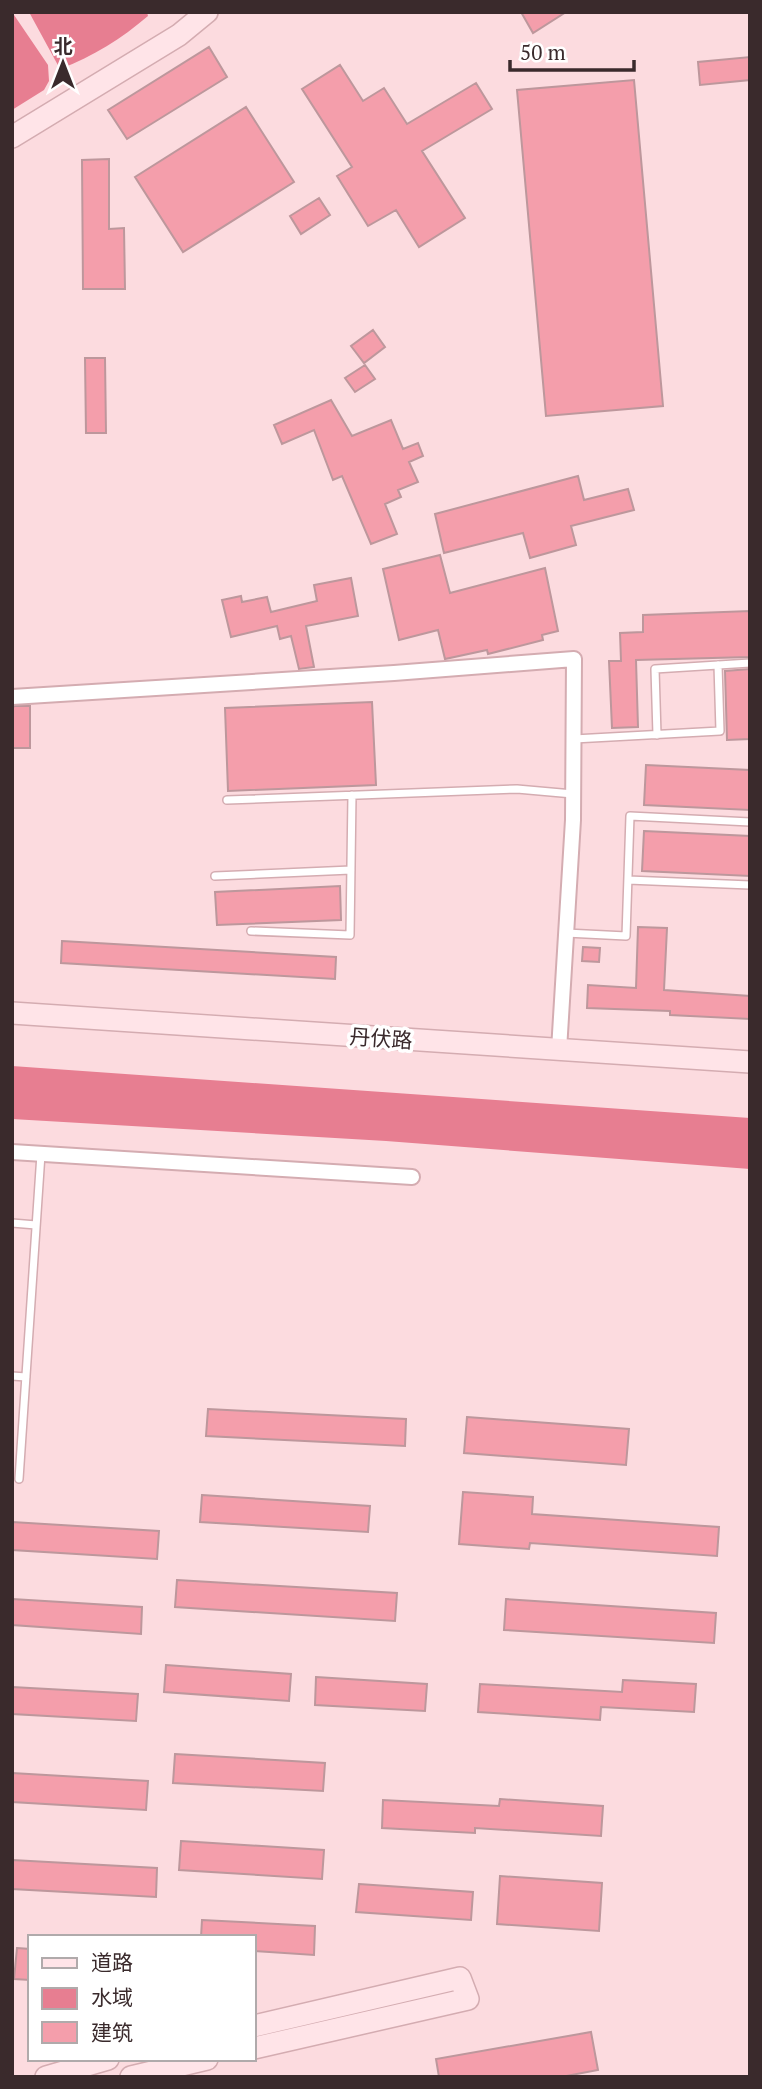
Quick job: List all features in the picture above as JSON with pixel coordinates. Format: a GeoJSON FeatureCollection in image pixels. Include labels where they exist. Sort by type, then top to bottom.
{"type":"FeatureCollection","features":[{"type":"Feature","properties":{"kind":"main road"},"geometry":{"type":"LineString","coordinates":[[12,137],[178,35],[207,12]]}},
{"type":"Feature","properties":{"kind":"main road","name":"丹伏路"},"geometry":{"type":"LineString","coordinates":[[12,1013],[750,1062]]}},
{"type":"Feature","properties":{"kind":"main road"},"geometry":{"type":"LineString","coordinates":[[256,2025],[460,1978],[468,1999],[256,2049]]}},
{"type":"Feature","properties":{"kind":"main road"},"geometry":{"type":"LineString","coordinates":[[46,2077],[101,2061]]}},
{"type":"Feature","properties":{"kind":"main road"},"geometry":{"type":"LineString","coordinates":[[131,2077],[199,2061]]}},
{"type":"Feature","properties":{"kind":"street"},"geometry":{"type":"LineString","coordinates":[[12,697],[574,659],[573,794],[559,1050]]}},
{"type":"Feature","properties":{"kind":"street"},"geometry":{"type":"LineString","coordinates":[[12,1152],[412,1177]]}},
{"type":"Feature","properties":{"kind":"lane"},"geometry":{"type":"LineString","coordinates":[[657,734],[655,669],[750,663]]}},
{"type":"Feature","properties":{"kind":"lane"},"geometry":{"type":"LineString","coordinates":[[573,739],[720,731],[718,666]]}},
{"type":"Feature","properties":{"kind":"lane"},"geometry":{"type":"LineString","coordinates":[[227,800],[517,789],[573,794]]}},
{"type":"Feature","properties":{"kind":"lane"},"geometry":{"type":"LineString","coordinates":[[251,931],[350,935],[352,795]]}},
{"type":"Feature","properties":{"kind":"lane"},"geometry":{"type":"LineString","coordinates":[[566,933],[626,936],[630,816],[750,821]]}},
{"type":"Feature","properties":{"kind":"lane"},"geometry":{"type":"LineString","coordinates":[[215,876],[351,870]]}},
{"type":"Feature","properties":{"kind":"lane"},"geometry":{"type":"LineString","coordinates":[[628,880],[750,885]]}},
{"type":"Feature","properties":{"kind":"lane"},"geometry":{"type":"LineString","coordinates":[[19,1479],[41,1154]]}},
{"type":"Feature","properties":{"kind":"lane"},"geometry":{"type":"LineString","coordinates":[[12,1223],[36,1225]]}},
{"type":"Feature","properties":{"kind":"lane"},"geometry":{"type":"LineString","coordinates":[[12,1376],[26,1377]]}},
{"type":"Feature","properties":{"kind":"water"},"geometry":{"type":"Polygon","coordinates":[[[12,12],[48,65],[49,81],[44,90],[12,110],[12,12]]]}},
{"type":"Feature","properties":{"kind":"water"},"geometry":{"type":"Polygon","coordinates":[[[29,12],[147,12],[148,16],[107,46],[60,69],[29,12]]]}},
{"type":"Feature","properties":{"kind":"water"},"geometry":{"type":"Polygon","coordinates":[[[12,1066],[750,1118],[750,1169],[386,1141],[12,1119],[12,1066]]]}},
{"type":"Feature","properties":{"kind":"building"},"geometry":{"type":"Polygon","coordinates":[[[521,12],[566,12],[533,33],[521,12]]]}},
{"type":"Feature","properties":{"kind":"building"},"geometry":{"type":"Polygon","coordinates":[[[209,47],[227,77],[127,139],[108,110],[209,47]]]}},
{"type":"Feature","properties":{"kind":"building"},"geometry":{"type":"Polygon","coordinates":[[[750,57],[750,80],[700,85],[698,62],[750,57]]]}},
{"type":"Feature","properties":{"kind":"building"},"geometry":{"type":"Polygon","coordinates":[[[340,65],[363,101],[384,88],[407,124],[476,83],[492,109],[422,151],[465,218],[419,247],[396,210],[368,226],[337,176],[352,167],[302,89],[340,65]]]}},
{"type":"Feature","properties":{"kind":"building"},"geometry":{"type":"Polygon","coordinates":[[[634,80],[663,406],[546,416],[517,90],[634,80]]]}},
{"type":"Feature","properties":{"kind":"building"},"geometry":{"type":"Polygon","coordinates":[[[246,107],[294,182],[183,252],[135,177],[246,107]]]}},
{"type":"Feature","properties":{"kind":"building"},"geometry":{"type":"Polygon","coordinates":[[[109,159],[109,229],[124,228],[125,289],[83,289],[82,160],[109,159]]]}},
{"type":"Feature","properties":{"kind":"building"},"geometry":{"type":"Polygon","coordinates":[[[319,198],[330,215],[301,234],[290,216],[319,198]]]}},
{"type":"Feature","properties":{"kind":"building"},"geometry":{"type":"Polygon","coordinates":[[[373,330],[385,347],[364,363],[351,346],[373,330]]]}},
{"type":"Feature","properties":{"kind":"building"},"geometry":{"type":"Polygon","coordinates":[[[85,358],[105,358],[106,433],[86,433],[85,358]]]}},
{"type":"Feature","properties":{"kind":"building"},"geometry":{"type":"Polygon","coordinates":[[[365,365],[375,379],[355,392],[345,378],[365,365]]]}},
{"type":"Feature","properties":{"kind":"building"},"geometry":{"type":"Polygon","coordinates":[[[331,400],[352,436],[391,420],[403,449],[418,443],[423,456],[409,462],[418,482],[398,490],[401,497],[385,504],[397,534],[371,544],[342,476],[333,480],[314,430],[282,444],[274,425],[331,400]]]}},
{"type":"Feature","properties":{"kind":"building"},"geometry":{"type":"Polygon","coordinates":[[[578,476],[584,500],[628,489],[634,510],[571,526],[576,545],[530,558],[523,533],[444,553],[435,514],[578,476]]]}},
{"type":"Feature","properties":{"kind":"building"},"geometry":{"type":"Polygon","coordinates":[[[440,555],[450,593],[545,568],[558,631],[542,635],[543,640],[488,654],[487,650],[445,659],[438,630],[399,640],[383,569],[440,555]]]}},
{"type":"Feature","properties":{"kind":"building"},"geometry":{"type":"Polygon","coordinates":[[[351,578],[358,616],[306,626],[314,667],[299,669],[291,636],[280,639],[277,626],[231,637],[222,600],[241,596],[242,602],[267,597],[271,612],[317,601],[314,585],[351,578]]]}},
{"type":"Feature","properties":{"kind":"building"},"geometry":{"type":"Polygon","coordinates":[[[750,611],[750,657],[636,660],[638,727],[612,728],[609,661],[621,661],[620,633],[643,632],[643,615],[750,611]]]}},
{"type":"Feature","properties":{"kind":"building"},"geometry":{"type":"Polygon","coordinates":[[[750,669],[750,739],[727,740],[725,671],[750,669]]]}},
{"type":"Feature","properties":{"kind":"building"},"geometry":{"type":"Polygon","coordinates":[[[372,702],[376,785],[228,791],[225,708],[372,702]]]}},
{"type":"Feature","properties":{"kind":"building"},"geometry":{"type":"Polygon","coordinates":[[[30,706],[30,748],[12,748],[12,707],[30,706]]]}},
{"type":"Feature","properties":{"kind":"building"},"geometry":{"type":"Polygon","coordinates":[[[646,765],[750,770],[750,810],[644,805],[646,765]]]}},
{"type":"Feature","properties":{"kind":"building"},"geometry":{"type":"Polygon","coordinates":[[[644,831],[750,836],[750,876],[642,871],[644,831]]]}},
{"type":"Feature","properties":{"kind":"building"},"geometry":{"type":"Polygon","coordinates":[[[340,886],[341,920],[217,925],[215,892],[340,886]]]}},
{"type":"Feature","properties":{"kind":"building"},"geometry":{"type":"Polygon","coordinates":[[[638,927],[667,928],[664,990],[750,996],[750,1019],[670,1015],[670,1011],[587,1008],[588,985],[636,988],[638,927]]]}},
{"type":"Feature","properties":{"kind":"building"},"geometry":{"type":"Polygon","coordinates":[[[62,941],[336,957],[335,979],[61,963],[62,941]]]}},
{"type":"Feature","properties":{"kind":"building"},"geometry":{"type":"Polygon","coordinates":[[[583,947],[600,948],[599,962],[582,961],[583,947]]]}},
{"type":"Feature","properties":{"kind":"building"},"geometry":{"type":"Polygon","coordinates":[[[208,1409],[406,1419],[405,1446],[206,1436],[208,1409]]]}},
{"type":"Feature","properties":{"kind":"building"},"geometry":{"type":"Polygon","coordinates":[[[467,1417],[629,1429],[626,1465],[464,1453],[467,1417]]]}},
{"type":"Feature","properties":{"kind":"building"},"geometry":{"type":"Polygon","coordinates":[[[463,1492],[533,1497],[532,1514],[719,1527],[717,1556],[530,1543],[529,1549],[459,1544],[463,1492]]]}},
{"type":"Feature","properties":{"kind":"building"},"geometry":{"type":"Polygon","coordinates":[[[202,1495],[370,1506],[368,1532],[200,1522],[202,1495]]]}},
{"type":"Feature","properties":{"kind":"building"},"geometry":{"type":"Polygon","coordinates":[[[12,1522],[159,1531],[157,1559],[12,1550],[12,1522]]]}},
{"type":"Feature","properties":{"kind":"building"},"geometry":{"type":"Polygon","coordinates":[[[177,1580],[397,1593],[395,1621],[175,1607],[177,1580]]]}},
{"type":"Feature","properties":{"kind":"building"},"geometry":{"type":"Polygon","coordinates":[[[12,1599],[142,1607],[141,1634],[12,1625],[12,1599]]]}},
{"type":"Feature","properties":{"kind":"building"},"geometry":{"type":"Polygon","coordinates":[[[506,1599],[716,1613],[714,1643],[504,1630],[506,1599]]]}},
{"type":"Feature","properties":{"kind":"building"},"geometry":{"type":"Polygon","coordinates":[[[166,1665],[291,1674],[289,1701],[164,1692],[166,1665]]]}},
{"type":"Feature","properties":{"kind":"building"},"geometry":{"type":"Polygon","coordinates":[[[316,1677],[427,1684],[425,1711],[315,1705],[316,1677]]]}},
{"type":"Feature","properties":{"kind":"building"},"geometry":{"type":"Polygon","coordinates":[[[623,1680],[696,1684],[694,1712],[601,1707],[600,1720],[478,1712],[480,1684],[622,1692],[623,1680]]]}},
{"type":"Feature","properties":{"kind":"building"},"geometry":{"type":"Polygon","coordinates":[[[12,1687],[138,1694],[136,1721],[12,1714],[12,1687]]]}},
{"type":"Feature","properties":{"kind":"building"},"geometry":{"type":"Polygon","coordinates":[[[175,1754],[325,1763],[323,1791],[173,1783],[175,1754]]]}},
{"type":"Feature","properties":{"kind":"building"},"geometry":{"type":"Polygon","coordinates":[[[12,1773],[148,1781],[146,1810],[12,1802],[12,1773]]]}},
{"type":"Feature","properties":{"kind":"building"},"geometry":{"type":"Polygon","coordinates":[[[500,1799],[603,1806],[601,1836],[475,1828],[475,1833],[382,1828],[383,1800],[499,1806],[500,1799]]]}},
{"type":"Feature","properties":{"kind":"building"},"geometry":{"type":"Polygon","coordinates":[[[181,1841],[324,1850],[322,1879],[179,1870],[181,1841]]]}},
{"type":"Feature","properties":{"kind":"building"},"geometry":{"type":"Polygon","coordinates":[[[12,1860],[157,1868],[156,1897],[12,1889],[12,1860]]]}},
{"type":"Feature","properties":{"kind":"building"},"geometry":{"type":"Polygon","coordinates":[[[500,1876],[602,1883],[599,1931],[497,1924],[500,1876]]]}},
{"type":"Feature","properties":{"kind":"building"},"geometry":{"type":"Polygon","coordinates":[[[359,1884],[473,1892],[471,1920],[356,1912],[359,1884]]]}},
{"type":"Feature","properties":{"kind":"building"},"geometry":{"type":"Polygon","coordinates":[[[202,1920],[315,1926],[314,1955],[256,1951],[256,1935],[201,1935],[202,1920]]]}},
{"type":"Feature","properties":{"kind":"building"},"geometry":{"type":"Polygon","coordinates":[[[17,1948],[28,1949],[28,1980],[14,1979],[17,1948]]]}},
{"type":"Feature","properties":{"kind":"building"},"geometry":{"type":"Polygon","coordinates":[[[591,2032],[598,2070],[561,2077],[439,2077],[436,2059],[591,2032]]]}}]}
